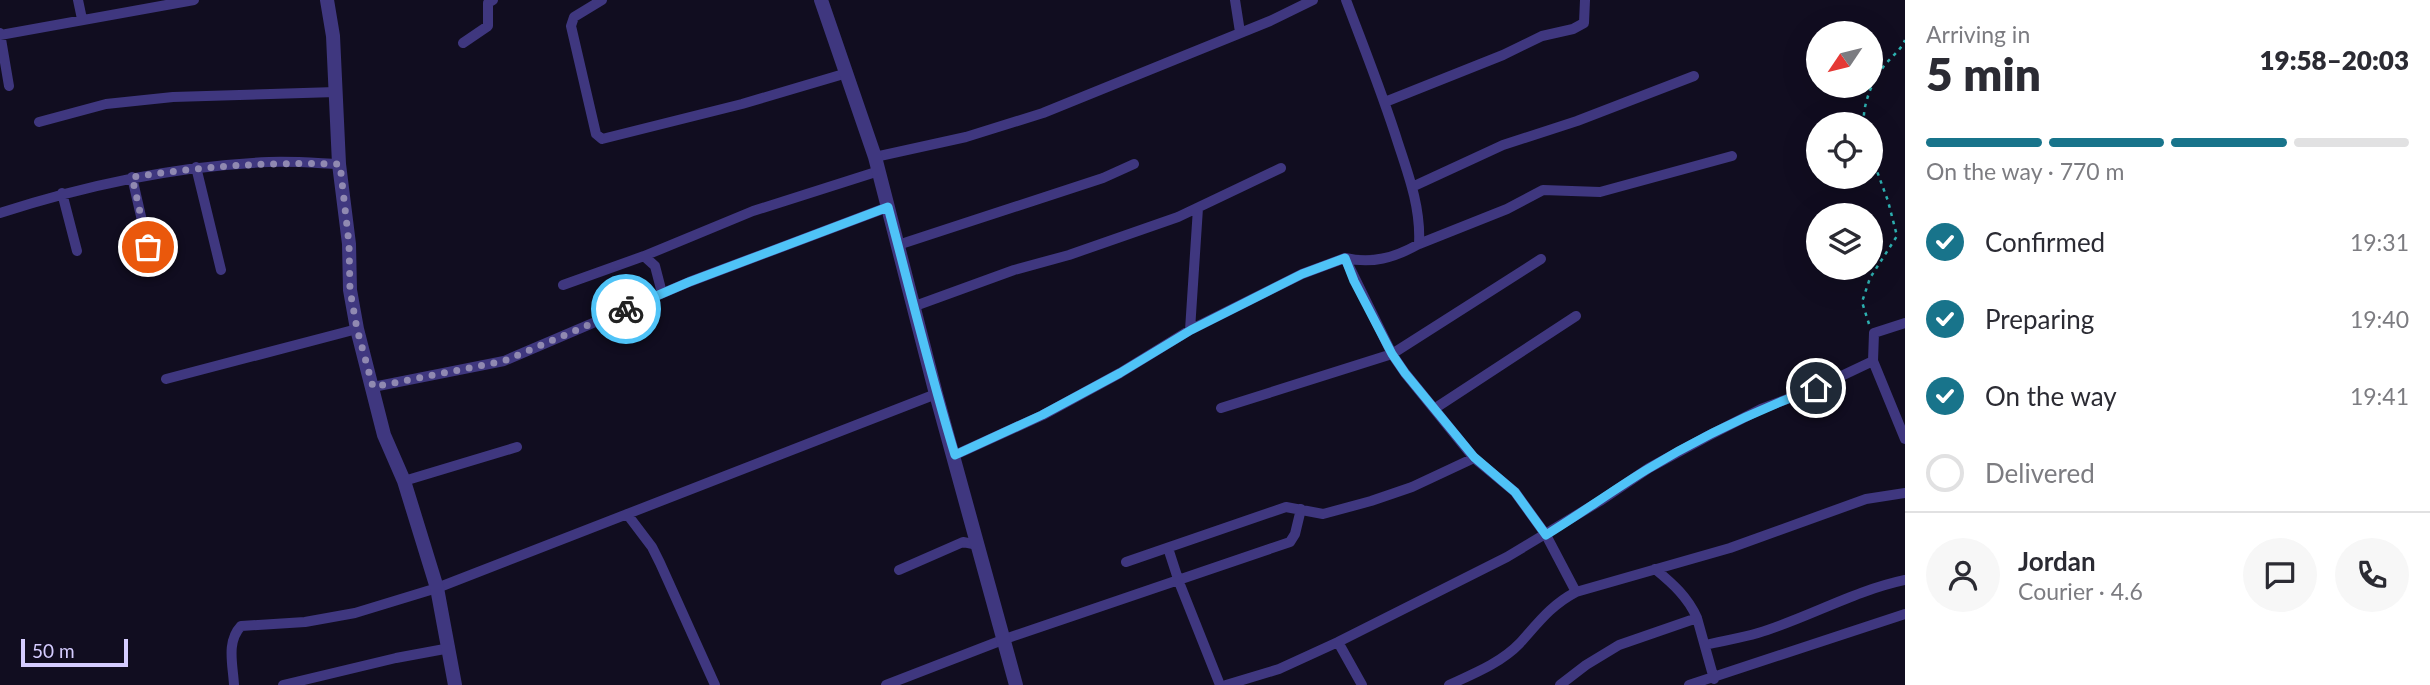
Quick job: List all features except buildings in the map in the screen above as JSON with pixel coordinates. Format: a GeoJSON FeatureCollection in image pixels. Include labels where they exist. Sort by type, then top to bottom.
{"type":"FeatureCollection","features":[{"type":"Feature","properties":{"kind":"street"},"geometry":{"type":"LineString","coordinates":[[78,0],[82,19]]}},
{"type":"Feature","properties":{"kind":"street"},"geometry":{"type":"LineString","coordinates":[[9,86],[0,34],[194,0]]}},
{"type":"Feature","properties":{"kind":"street"},"geometry":{"type":"LineString","coordinates":[[327,0],[333,36],[350,290],[357,329],[384,435],[404,481],[438,588],[455,685]]}},
{"type":"Feature","properties":{"kind":"street"},"geometry":{"type":"LineString","coordinates":[[602,0],[574,17],[571,26],[596,134],[601,139],[731,107],[847,73]]}},
{"type":"Feature","properties":{"kind":"street"},"geometry":{"type":"LineString","coordinates":[[821,0],[877,164],[936,394],[955,455],[1016,685]]}},
{"type":"Feature","properties":{"kind":"street"},"geometry":{"type":"LineString","coordinates":[[1235,0],[1240,32]]}},
{"type":"Feature","properties":{"kind":"street"},"geometry":{"type":"LineString","coordinates":[[563,285],[877,164],[1043,113],[1270,21],[1313,0]]}},
{"type":"Feature","properties":{"kind":"street"},"geometry":{"type":"LineString","coordinates":[[1346,0],[1385,102],[1412,187],[1420,226],[1419,244]]}},
{"type":"Feature","properties":{"kind":"street"},"geometry":{"type":"LineString","coordinates":[[1385,102],[1503,55],[1542,36],[1573,29],[1584,23],[1585,0]]}},
{"type":"Feature","properties":{"kind":"street"},"geometry":{"type":"LineString","coordinates":[[463,43],[488,26],[490,1]]}},
{"type":"Feature","properties":{"kind":"street"},"geometry":{"type":"LineString","coordinates":[[1412,187],[1503,145],[1587,117],[1694,76]]}},
{"type":"Feature","properties":{"kind":"street"},"geometry":{"type":"LineString","coordinates":[[38,122],[106,104],[173,97],[336,92]]}},
{"type":"Feature","properties":{"kind":"street"},"geometry":{"type":"LineString","coordinates":[[955,455],[1042,415],[1120,373],[1191,330],[1302,274],[1345,258],[1365,262],[1403,253],[1507,209],[1543,190],[1600,192],[1732,156]]}},
{"type":"Feature","properties":{"kind":"street"},"geometry":{"type":"LineString","coordinates":[[0,213],[62,193],[132,177],[196,167],[272,162],[340,164]]}},
{"type":"Feature","properties":{"kind":"street"},"geometry":{"type":"LineString","coordinates":[[898,246],[1103,178],[1134,164]]}},
{"type":"Feature","properties":{"kind":"street"},"geometry":{"type":"LineString","coordinates":[[196,167],[221,270]]}},
{"type":"Feature","properties":{"kind":"street"},"geometry":{"type":"LineString","coordinates":[[915,306],[1198,208],[1281,168]]}},
{"type":"Feature","properties":{"kind":"street"},"geometry":{"type":"LineString","coordinates":[[132,177],[148,247]]}},
{"type":"Feature","properties":{"kind":"street"},"geometry":{"type":"LineString","coordinates":[[62,193],[77,251]]}},
{"type":"Feature","properties":{"kind":"street"},"geometry":{"type":"LineString","coordinates":[[373,387],[504,361],[662,293],[888,207]]}},
{"type":"Feature","properties":{"kind":"street"},"geometry":{"type":"LineString","coordinates":[[1191,330],[1198,208]]}},
{"type":"Feature","properties":{"kind":"street"},"geometry":{"type":"LineString","coordinates":[[644,256],[655,266],[662,293]]}},
{"type":"Feature","properties":{"kind":"street"},"geometry":{"type":"LineString","coordinates":[[1345,258],[1392,354],[1474,457],[1515,492],[1546,535],[1576,592]]}},
{"type":"Feature","properties":{"kind":"street"},"geometry":{"type":"LineString","coordinates":[[1221,408],[1392,354],[1541,260]]}},
{"type":"Feature","properties":{"kind":"street"},"geometry":{"type":"LineString","coordinates":[[1434,409],[1576,316]]}},
{"type":"Feature","properties":{"kind":"street"},"geometry":{"type":"LineString","coordinates":[[1905,323],[1874,333],[1873,361],[1905,439]]}},
{"type":"Feature","properties":{"kind":"street"},"geometry":{"type":"LineString","coordinates":[[166,379],[299,342],[357,329]]}},
{"type":"Feature","properties":{"kind":"street"},"geometry":{"type":"LineString","coordinates":[[1226,685],[1279,669],[1338,642],[1546,535],[1649,468],[1708,436],[1761,409],[1816,388],[1873,361]]}},
{"type":"Feature","properties":{"kind":"street"},"geometry":{"type":"LineString","coordinates":[[234,685],[231,648],[237,629],[241,626],[305,622],[355,613],[438,588],[783,451],[936,394]]}},
{"type":"Feature","properties":{"kind":"street"},"geometry":{"type":"LineString","coordinates":[[404,481],[517,447]]}},
{"type":"Feature","properties":{"kind":"street"},"geometry":{"type":"LineString","coordinates":[[1126,562],[1286,507],[1323,514],[1371,501],[1412,487],[1474,457]]}},
{"type":"Feature","properties":{"kind":"street"},"geometry":{"type":"LineString","coordinates":[[1449,685],[1489,666],[1519,644],[1562,599],[1576,592],[1730,548],[1866,499],[1905,493]]}},
{"type":"Feature","properties":{"kind":"street"},"geometry":{"type":"LineString","coordinates":[[886,685],[1005,639],[1179,582],[1290,542],[1295,534],[1301,509]]}},
{"type":"Feature","properties":{"kind":"street"},"geometry":{"type":"LineString","coordinates":[[627,514],[660,562],[715,685]]}},
{"type":"Feature","properties":{"kind":"street"},"geometry":{"type":"LineString","coordinates":[[899,570],[963,542],[978,545]]}},
{"type":"Feature","properties":{"kind":"street"},"geometry":{"type":"LineString","coordinates":[[1168,548],[1220,685]]}},
{"type":"Feature","properties":{"kind":"street"},"geometry":{"type":"LineString","coordinates":[[1655,569],[1673,584],[1691,605],[1714,678]]}},
{"type":"Feature","properties":{"kind":"street"},"geometry":{"type":"LineString","coordinates":[[1705,645],[1758,633],[1830,604],[1905,580]]}},
{"type":"Feature","properties":{"kind":"street"},"geometry":{"type":"LineString","coordinates":[[1689,685],[1905,614]]}},
{"type":"Feature","properties":{"kind":"street"},"geometry":{"type":"LineString","coordinates":[[1560,685],[1586,664],[1619,645],[1697,618]]}},
{"type":"Feature","properties":{"kind":"street"},"geometry":{"type":"LineString","coordinates":[[1338,642],[1362,685]]}},
{"type":"Feature","properties":{"kind":"street"},"geometry":{"type":"LineString","coordinates":[[284,685],[450,648]]}},
{"type":"Feature","properties":{"kind":"path"},"geometry":{"type":"LineString","coordinates":[[1864,112],[1870,90],[1881,69],[1905,40]]}},
{"type":"Feature","properties":{"kind":"path"},"geometry":{"type":"LineString","coordinates":[[1874,333],[1862,302],[1870,278],[1897,236],[1883,187]]}},
{"type":"Feature","properties":{"kind":"way so far"},"geometry":{"type":"LineString","coordinates":[[148,247],[132,177],[196,167],[272,162],[340,164],[349,244],[350,290],[357,329],[373,387],[504,361],[626,309]]}},
{"type":"Feature","properties":{"kind":"route"},"geometry":{"type":"LineString","coordinates":[[626,309],[689,282],[888,207],[936,394],[955,455],[1042,415],[1120,373],[1191,330],[1302,274],[1345,258],[1392,354],[1405,373],[1474,457],[1515,492],[1546,535],[1649,468],[1761,409],[1816,388]]}}]}
